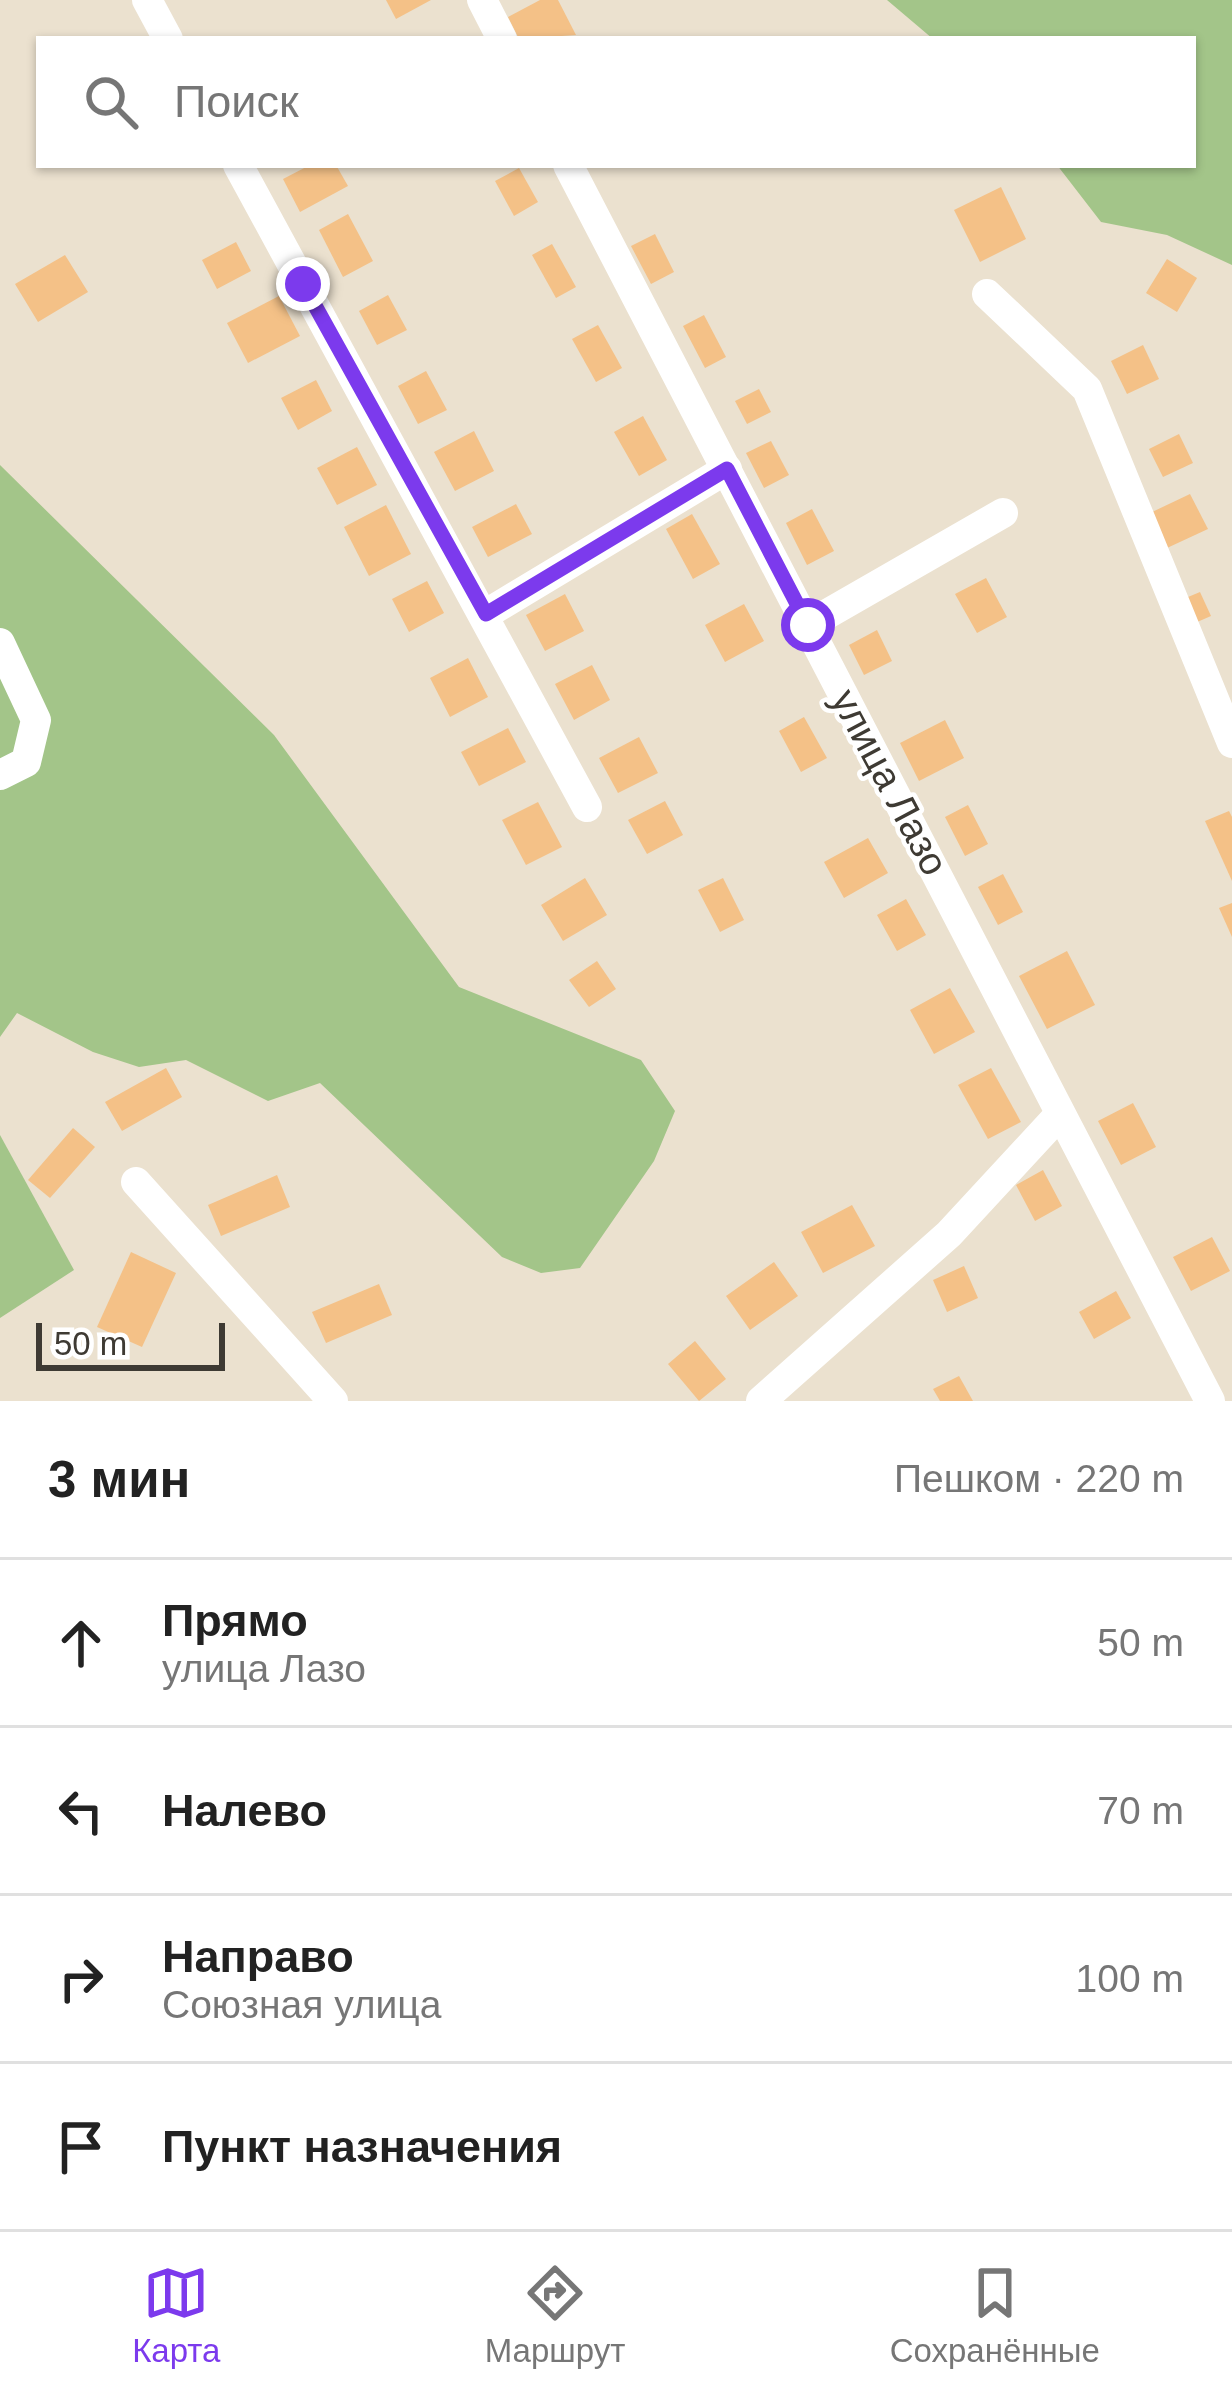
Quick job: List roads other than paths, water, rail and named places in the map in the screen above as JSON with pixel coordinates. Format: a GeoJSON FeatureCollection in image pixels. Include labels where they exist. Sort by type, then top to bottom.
{"type":"FeatureCollection","features":[{"type":"Feature","properties":{"kind":"street"},"geometry":{"type":"LineString","coordinates":[[147,0],[166,36]]}},
{"type":"Feature","properties":{"kind":"street"},"geometry":{"type":"LineString","coordinates":[[482,0],[500,36]]}},
{"type":"Feature","properties":{"kind":"street"},"geometry":{"type":"LineString","coordinates":[[240,168],[587,807]]}},
{"type":"Feature","properties":{"kind":"street","name":"улица Лазо"},"geometry":{"type":"LineString","coordinates":[[570,168],[1210,1401]]}},
{"type":"Feature","properties":{"kind":"street"},"geometry":{"type":"LineString","coordinates":[[987,294],[1087,389],[1232,743]]}},
{"type":"Feature","properties":{"kind":"street"},"geometry":{"type":"LineString","coordinates":[[486,614],[727,469]]}},
{"type":"Feature","properties":{"kind":"street"},"geometry":{"type":"LineString","coordinates":[[808,625],[1003,512]]}},
{"type":"Feature","properties":{"kind":"street"},"geometry":{"type":"LineString","coordinates":[[0,643],[36,720],[26,762],[0,775]]}},
{"type":"Feature","properties":{"kind":"street"},"geometry":{"type":"LineString","coordinates":[[761,1401],[949,1234],[1060,1114]]}},
{"type":"Feature","properties":{"kind":"street"},"geometry":{"type":"LineString","coordinates":[[136,1182],[333,1401]]}}]}
